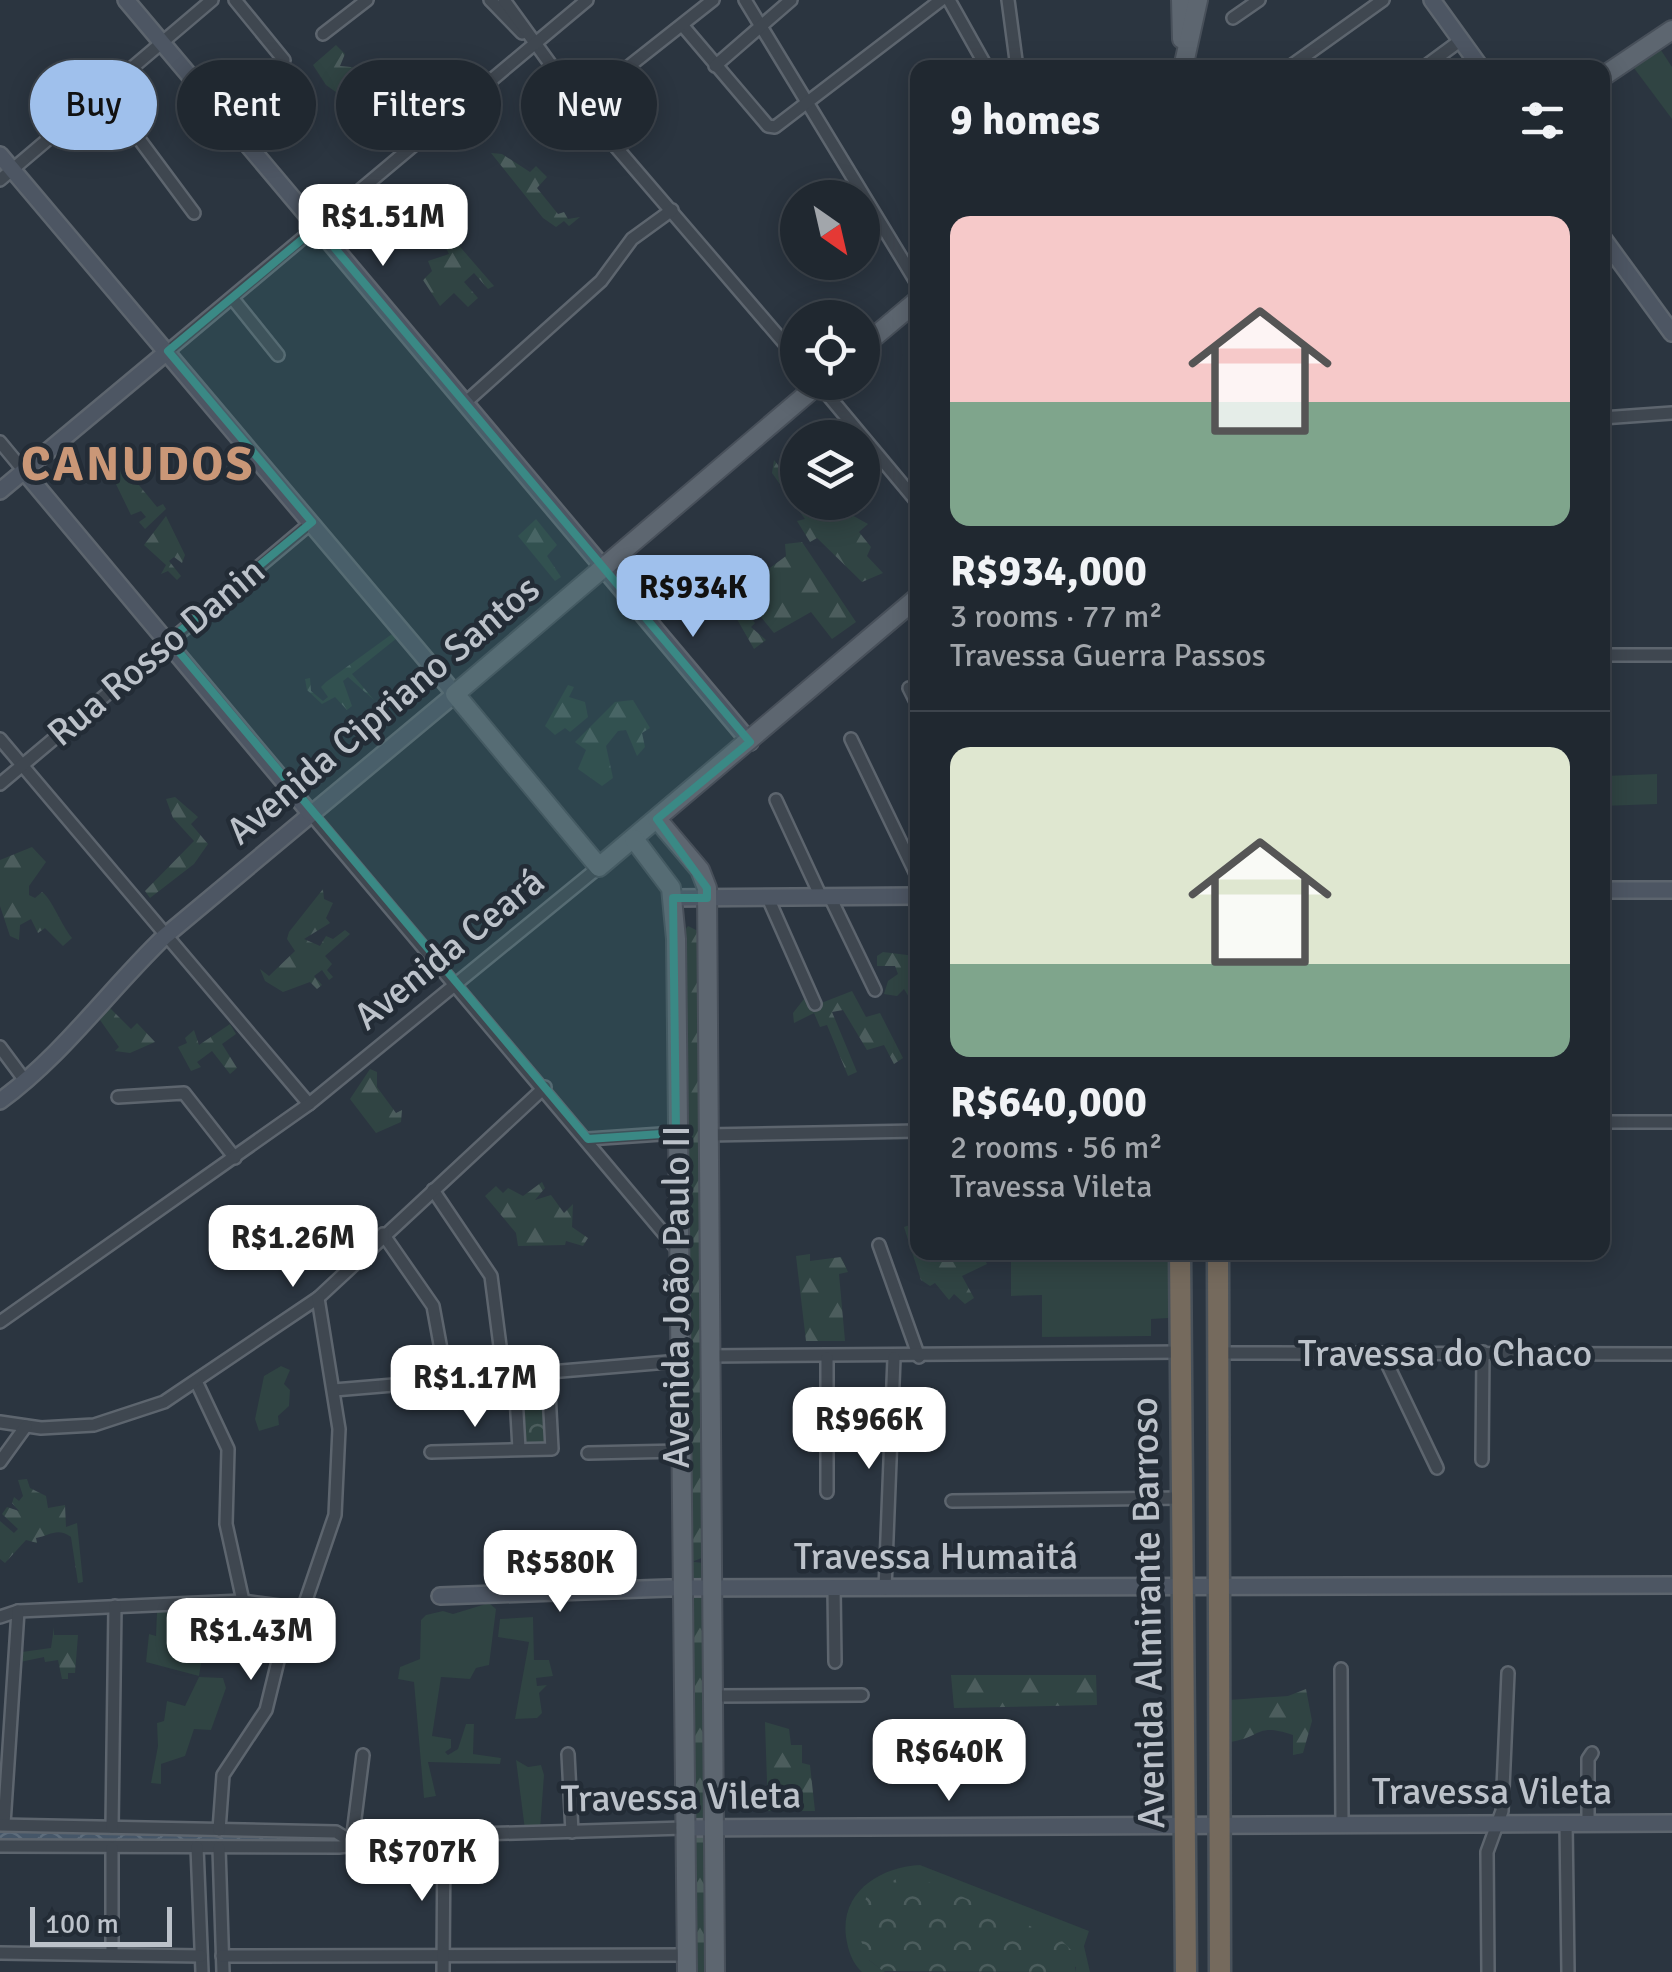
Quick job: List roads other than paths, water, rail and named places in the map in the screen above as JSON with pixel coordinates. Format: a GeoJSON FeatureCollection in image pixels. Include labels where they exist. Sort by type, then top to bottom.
{"type":"FeatureCollection","features":[{"type":"Feature","properties":{"kind":"highway","name":"Avenida Almirante Barroso"},"geometry":{"type":"LineString","coordinates":[[1180,1260],[1186,1972]]}},
{"type":"Feature","properties":{"kind":"highway","name":"Avenida Almirante Barroso"},"geometry":{"type":"LineString","coordinates":[[1218,1260],[1220,1972]]}},
{"type":"Feature","properties":{"kind":"main road"},"geometry":{"type":"LineString","coordinates":[[1181,0],[1181,37],[1185,45]]}},
{"type":"Feature","properties":{"kind":"main road"},"geometry":{"type":"LineString","coordinates":[[1184,60],[1198,0]]}},
{"type":"Feature","properties":{"kind":"main road"},"geometry":{"type":"LineString","coordinates":[[1610,72],[1672,30]]}},
{"type":"Feature","properties":{"kind":"main road"},"geometry":{"type":"LineString","coordinates":[[880,332],[910,307]]}},
{"type":"Feature","properties":{"kind":"main road","name":"Avenida Cipriano Santos"},"geometry":{"type":"LineString","coordinates":[[455,694],[799,400]]}},
{"type":"Feature","properties":{"kind":"main road","name":"Avenida Ceará"},"geometry":{"type":"LineString","coordinates":[[599,867],[910,605]]}},
{"type":"Feature","properties":{"kind":"main road"},"geometry":{"type":"LineString","coordinates":[[455,694],[599,867]]}},
{"type":"Feature","properties":{"kind":"main road","name":"Avenida João Paulo II"},"geometry":{"type":"LineString","coordinates":[[657,819],[704,876],[707,898],[714,1972]]}},
{"type":"Feature","properties":{"kind":"main road","name":"Avenida João Paulo II"},"geometry":{"type":"LineString","coordinates":[[634,839],[668,882],[676,939],[687,1963]]}},
{"type":"Feature","properties":{"kind":"main road"},"geometry":{"type":"LineString","coordinates":[[676,939],[681,926],[690,922],[697,924],[706,938]]}},
{"type":"Feature","properties":{"kind":"main road"},"geometry":{"type":"LineString","coordinates":[[680,1534],[691,1562],[703,1562],[711,1549]]}},
{"type":"Feature","properties":{"kind":"main road"},"geometry":{"type":"LineString","coordinates":[[681,1632],[687,1622],[700,1620],[712,1649]]}},
{"type":"Feature","properties":{"kind":"street"},"geometry":{"type":"LineString","coordinates":[[126,0],[750,742]]}},
{"type":"Feature","properties":{"kind":"street"},"geometry":{"type":"LineString","coordinates":[[142,60],[212,0]]}},
{"type":"Feature","properties":{"kind":"street"},"geometry":{"type":"LineString","coordinates":[[235,0],[284,60]]}},
{"type":"Feature","properties":{"kind":"street"},"geometry":{"type":"LineString","coordinates":[[324,34],[368,0]]}},
{"type":"Feature","properties":{"kind":"street"},"geometry":{"type":"LineString","coordinates":[[490,0],[536,46]]}},
{"type":"Feature","properties":{"kind":"street"},"geometry":{"type":"LineString","coordinates":[[504,0],[546,60]]}},
{"type":"Feature","properties":{"kind":"street"},"geometry":{"type":"LineString","coordinates":[[0,491],[587,0]]}},
{"type":"Feature","properties":{"kind":"street"},"geometry":{"type":"LineString","coordinates":[[745,0],[806,107],[910,272]]}},
{"type":"Feature","properties":{"kind":"street"},"geometry":{"type":"LineString","coordinates":[[714,66],[791,0]]}},
{"type":"Feature","properties":{"kind":"street"},"geometry":{"type":"LineString","coordinates":[[684,26],[768,126],[775,127],[941,0]]}},
{"type":"Feature","properties":{"kind":"street"},"geometry":{"type":"LineString","coordinates":[[949,0],[983,60]]}},
{"type":"Feature","properties":{"kind":"street"},"geometry":{"type":"LineString","coordinates":[[1008,0],[1016,60]]}},
{"type":"Feature","properties":{"kind":"street"},"geometry":{"type":"LineString","coordinates":[[1233,18],[1259,0]]}},
{"type":"Feature","properties":{"kind":"street"},"geometry":{"type":"LineString","coordinates":[[1299,60],[1383,0]]}},
{"type":"Feature","properties":{"kind":"street"},"geometry":{"type":"LineString","coordinates":[[1432,0],[1475,60]]}},
{"type":"Feature","properties":{"kind":"street"},"geometry":{"type":"LineString","coordinates":[[639,60],[684,26],[707,2]]}},
{"type":"Feature","properties":{"kind":"street"},"geometry":{"type":"LineString","coordinates":[[1434,60],[1461,40]]}},
{"type":"Feature","properties":{"kind":"street"},"geometry":{"type":"LineString","coordinates":[[6,175],[36,150]]}},
{"type":"Feature","properties":{"kind":"street"},"geometry":{"type":"LineString","coordinates":[[148,150],[194,213]]}},
{"type":"Feature","properties":{"kind":"street"},"geometry":{"type":"LineString","coordinates":[[619,150],[780,338]]}},
{"type":"Feature","properties":{"kind":"street"},"geometry":{"type":"LineString","coordinates":[[0,156],[6,175],[168,351],[455,694]]}},
{"type":"Feature","properties":{"kind":"street"},"geometry":{"type":"LineString","coordinates":[[466,402],[591,291],[632,239],[672,210]]}},
{"type":"Feature","properties":{"kind":"street"},"geometry":{"type":"LineString","coordinates":[[1610,248],[1672,333]]}},
{"type":"Feature","properties":{"kind":"street"},"geometry":{"type":"LineString","coordinates":[[234,299],[278,355]]}},
{"type":"Feature","properties":{"kind":"street"},"geometry":{"type":"LineString","coordinates":[[833,400],[910,494]]}},
{"type":"Feature","properties":{"kind":"street"},"geometry":{"type":"LineString","coordinates":[[1610,417],[1672,413]]}},
{"type":"Feature","properties":{"kind":"street"},"geometry":{"type":"LineString","coordinates":[[0,442],[456,987],[546,1087],[678,1249]]}},
{"type":"Feature","properties":{"kind":"street","name":"Rua Rosso Danin"},"geometry":{"type":"LineString","coordinates":[[0,784],[312,522]]}},
{"type":"Feature","properties":{"kind":"street"},"geometry":{"type":"LineString","coordinates":[[1610,655],[1672,654]]}},
{"type":"Feature","properties":{"kind":"street","name":"Avenida Cipriano Santos"},"geometry":{"type":"LineString","coordinates":[[0,1101],[26,1082],[164,937],[455,694]]}},
{"type":"Feature","properties":{"kind":"street"},"geometry":{"type":"LineString","coordinates":[[0,739],[164,937],[310,1104]]}},
{"type":"Feature","properties":{"kind":"street"},"geometry":{"type":"LineString","coordinates":[[851,739],[910,861]]}},
{"type":"Feature","properties":{"kind":"street"},"geometry":{"type":"LineString","coordinates":[[776,800],[875,990]]}},
{"type":"Feature","properties":{"kind":"street","name":"Avenida Ceará"},"geometry":{"type":"LineString","coordinates":[[0,1322],[310,1104],[599,867]]}},
{"type":"Feature","properties":{"kind":"street"},"geometry":{"type":"LineString","coordinates":[[1610,890],[1672,890]]}},
{"type":"Feature","properties":{"kind":"street"},"geometry":{"type":"LineString","coordinates":[[673,898],[910,896]]}},
{"type":"Feature","properties":{"kind":"street"},"geometry":{"type":"LineString","coordinates":[[768,898],[816,1004]]}},
{"type":"Feature","properties":{"kind":"street"},"geometry":{"type":"LineString","coordinates":[[0,1047],[26,1082]]}},
{"type":"Feature","properties":{"kind":"street"},"geometry":{"type":"LineString","coordinates":[[0,1422],[66,1428],[128,1418],[164,1402],[318,1298],[382,1234],[546,1087]]}},
{"type":"Feature","properties":{"kind":"street"},"geometry":{"type":"LineString","coordinates":[[118,1097],[184,1092],[235,1158]]}},
{"type":"Feature","properties":{"kind":"street"},"geometry":{"type":"LineString","coordinates":[[1610,1122],[1672,1122]]}},
{"type":"Feature","properties":{"kind":"street"},"geometry":{"type":"LineString","coordinates":[[707,1135],[910,1131]]}},
{"type":"Feature","properties":{"kind":"street"},"geometry":{"type":"LineString","coordinates":[[588,1140],[676,1133]]}},
{"type":"Feature","properties":{"kind":"street"},"geometry":{"type":"LineString","coordinates":[[433,1190],[490,1276],[519,1449]]}},
{"type":"Feature","properties":{"kind":"street"},"geometry":{"type":"LineString","coordinates":[[382,1234],[433,1306],[447,1382]]}},
{"type":"Feature","properties":{"kind":"street"},"geometry":{"type":"LineString","coordinates":[[879,1244],[919,1357]]}},
{"type":"Feature","properties":{"kind":"street"},"geometry":{"type":"LineString","coordinates":[[218,1830],[222,1776],[266,1710],[279,1657],[303,1609],[336,1515],[340,1464],[334,1390],[318,1298]]}},
{"type":"Feature","properties":{"kind":"street"},"geometry":{"type":"LineString","coordinates":[[709,1356],[894,1358],[1180,1352]]}},
{"type":"Feature","properties":{"kind":"street"},"geometry":{"type":"LineString","coordinates":[[1382,1352],[1437,1468]]}},
{"type":"Feature","properties":{"kind":"street"},"geometry":{"type":"LineString","coordinates":[[1482,1460],[1483,1352]]}},
{"type":"Feature","properties":{"kind":"street","name":"Travessa do Chaco"},"geometry":{"type":"LineString","coordinates":[[1219,1353],[1672,1354]]}},
{"type":"Feature","properties":{"kind":"street"},"geometry":{"type":"LineString","coordinates":[[827,1358],[827,1492]]}},
{"type":"Feature","properties":{"kind":"street"},"geometry":{"type":"LineString","coordinates":[[885,1588],[894,1358]]}},
{"type":"Feature","properties":{"kind":"street"},"geometry":{"type":"LineString","coordinates":[[334,1390],[680,1361]]}},
{"type":"Feature","properties":{"kind":"street"},"geometry":{"type":"LineString","coordinates":[[431,1452],[552,1448],[548,1374]]}},
{"type":"Feature","properties":{"kind":"street"},"geometry":{"type":"LineString","coordinates":[[196,1380],[228,1449],[226,1524],[244,1601]]}},
{"type":"Feature","properties":{"kind":"street"},"geometry":{"type":"LineString","coordinates":[[0,1462],[26,1426]]}},
{"type":"Feature","properties":{"kind":"street"},"geometry":{"type":"LineString","coordinates":[[588,1453],[681,1451]]}},
{"type":"Feature","properties":{"kind":"street"},"geometry":{"type":"LineString","coordinates":[[952,1501],[1181,1498]]}},
{"type":"Feature","properties":{"kind":"street","name":"Travessa Humaitá"},"geometry":{"type":"LineString","coordinates":[[440,1596],[681,1588],[1181,1590],[1672,1585]]}},
{"type":"Feature","properties":{"kind":"street"},"geometry":{"type":"LineString","coordinates":[[834,1588],[835,1662]]}},
{"type":"Feature","properties":{"kind":"street"},"geometry":{"type":"LineString","coordinates":[[0,1617],[18,1611],[244,1601],[303,1609]]}},
{"type":"Feature","properties":{"kind":"street"},"geometry":{"type":"LineString","coordinates":[[112,1827],[115,1606]]}},
{"type":"Feature","properties":{"kind":"street"},"geometry":{"type":"LineString","coordinates":[[2,1824],[18,1611]]}},
{"type":"Feature","properties":{"kind":"street"},"geometry":{"type":"LineString","coordinates":[[1341,1669],[1342,1825]]}},
{"type":"Feature","properties":{"kind":"street"},"geometry":{"type":"LineString","coordinates":[[1488,1972],[1487,1852],[1503,1800],[1508,1673]]}},
{"type":"Feature","properties":{"kind":"street"},"geometry":{"type":"LineString","coordinates":[[712,1696],[862,1695]]}},
{"type":"Feature","properties":{"kind":"street"},"geometry":{"type":"LineString","coordinates":[[1588,1824],[1588,1759],[1592,1753]]}},
{"type":"Feature","properties":{"kind":"street"},"geometry":{"type":"LineString","coordinates":[[568,1754],[572,1832]]}},
{"type":"Feature","properties":{"kind":"street"},"geometry":{"type":"LineString","coordinates":[[352,1842],[363,1756]]}},
{"type":"Feature","properties":{"kind":"street"},"geometry":{"type":"LineString","coordinates":[[1566,1823],[1568,1972]]}},
{"type":"Feature","properties":{"kind":"street","name":"Travessa Vileta"},"geometry":{"type":"LineString","coordinates":[[0,1846],[338,1847],[352,1842],[444,1836],[712,1827],[1672,1823]]}},
{"type":"Feature","properties":{"kind":"street","name":"Travessa Vileta"},"geometry":{"type":"LineString","coordinates":[[2,1824],[336,1832],[352,1842]]}},
{"type":"Feature","properties":{"kind":"street"},"geometry":{"type":"LineString","coordinates":[[443,1972],[444,1836]]}},
{"type":"Feature","properties":{"kind":"street"},"geometry":{"type":"LineString","coordinates":[[197,1847],[202,1972]]}},
{"type":"Feature","properties":{"kind":"street"},"geometry":{"type":"LineString","coordinates":[[112,1848],[112,1953]]}},
{"type":"Feature","properties":{"kind":"street"},"geometry":{"type":"LineString","coordinates":[[219,1848],[223,1972]]}},
{"type":"Feature","properties":{"kind":"street"},"geometry":{"type":"LineString","coordinates":[[0,1953],[201,1956]]}},
{"type":"Feature","properties":{"kind":"street"},"geometry":{"type":"LineString","coordinates":[[222,1956],[442,1956],[687,1963]]}},
{"type":"Feature","properties":{"kind":"water"},"geometry":{"type":"Polygon","coordinates":[[[0,1832],[332,1835],[332,1843],[0,1843],[0,1832]]]}},
{"type":"Feature","properties":{"kind":"district","name":"CANUDOS"},"geometry":{"type":"Point","coordinates":[138,464]}}]}
